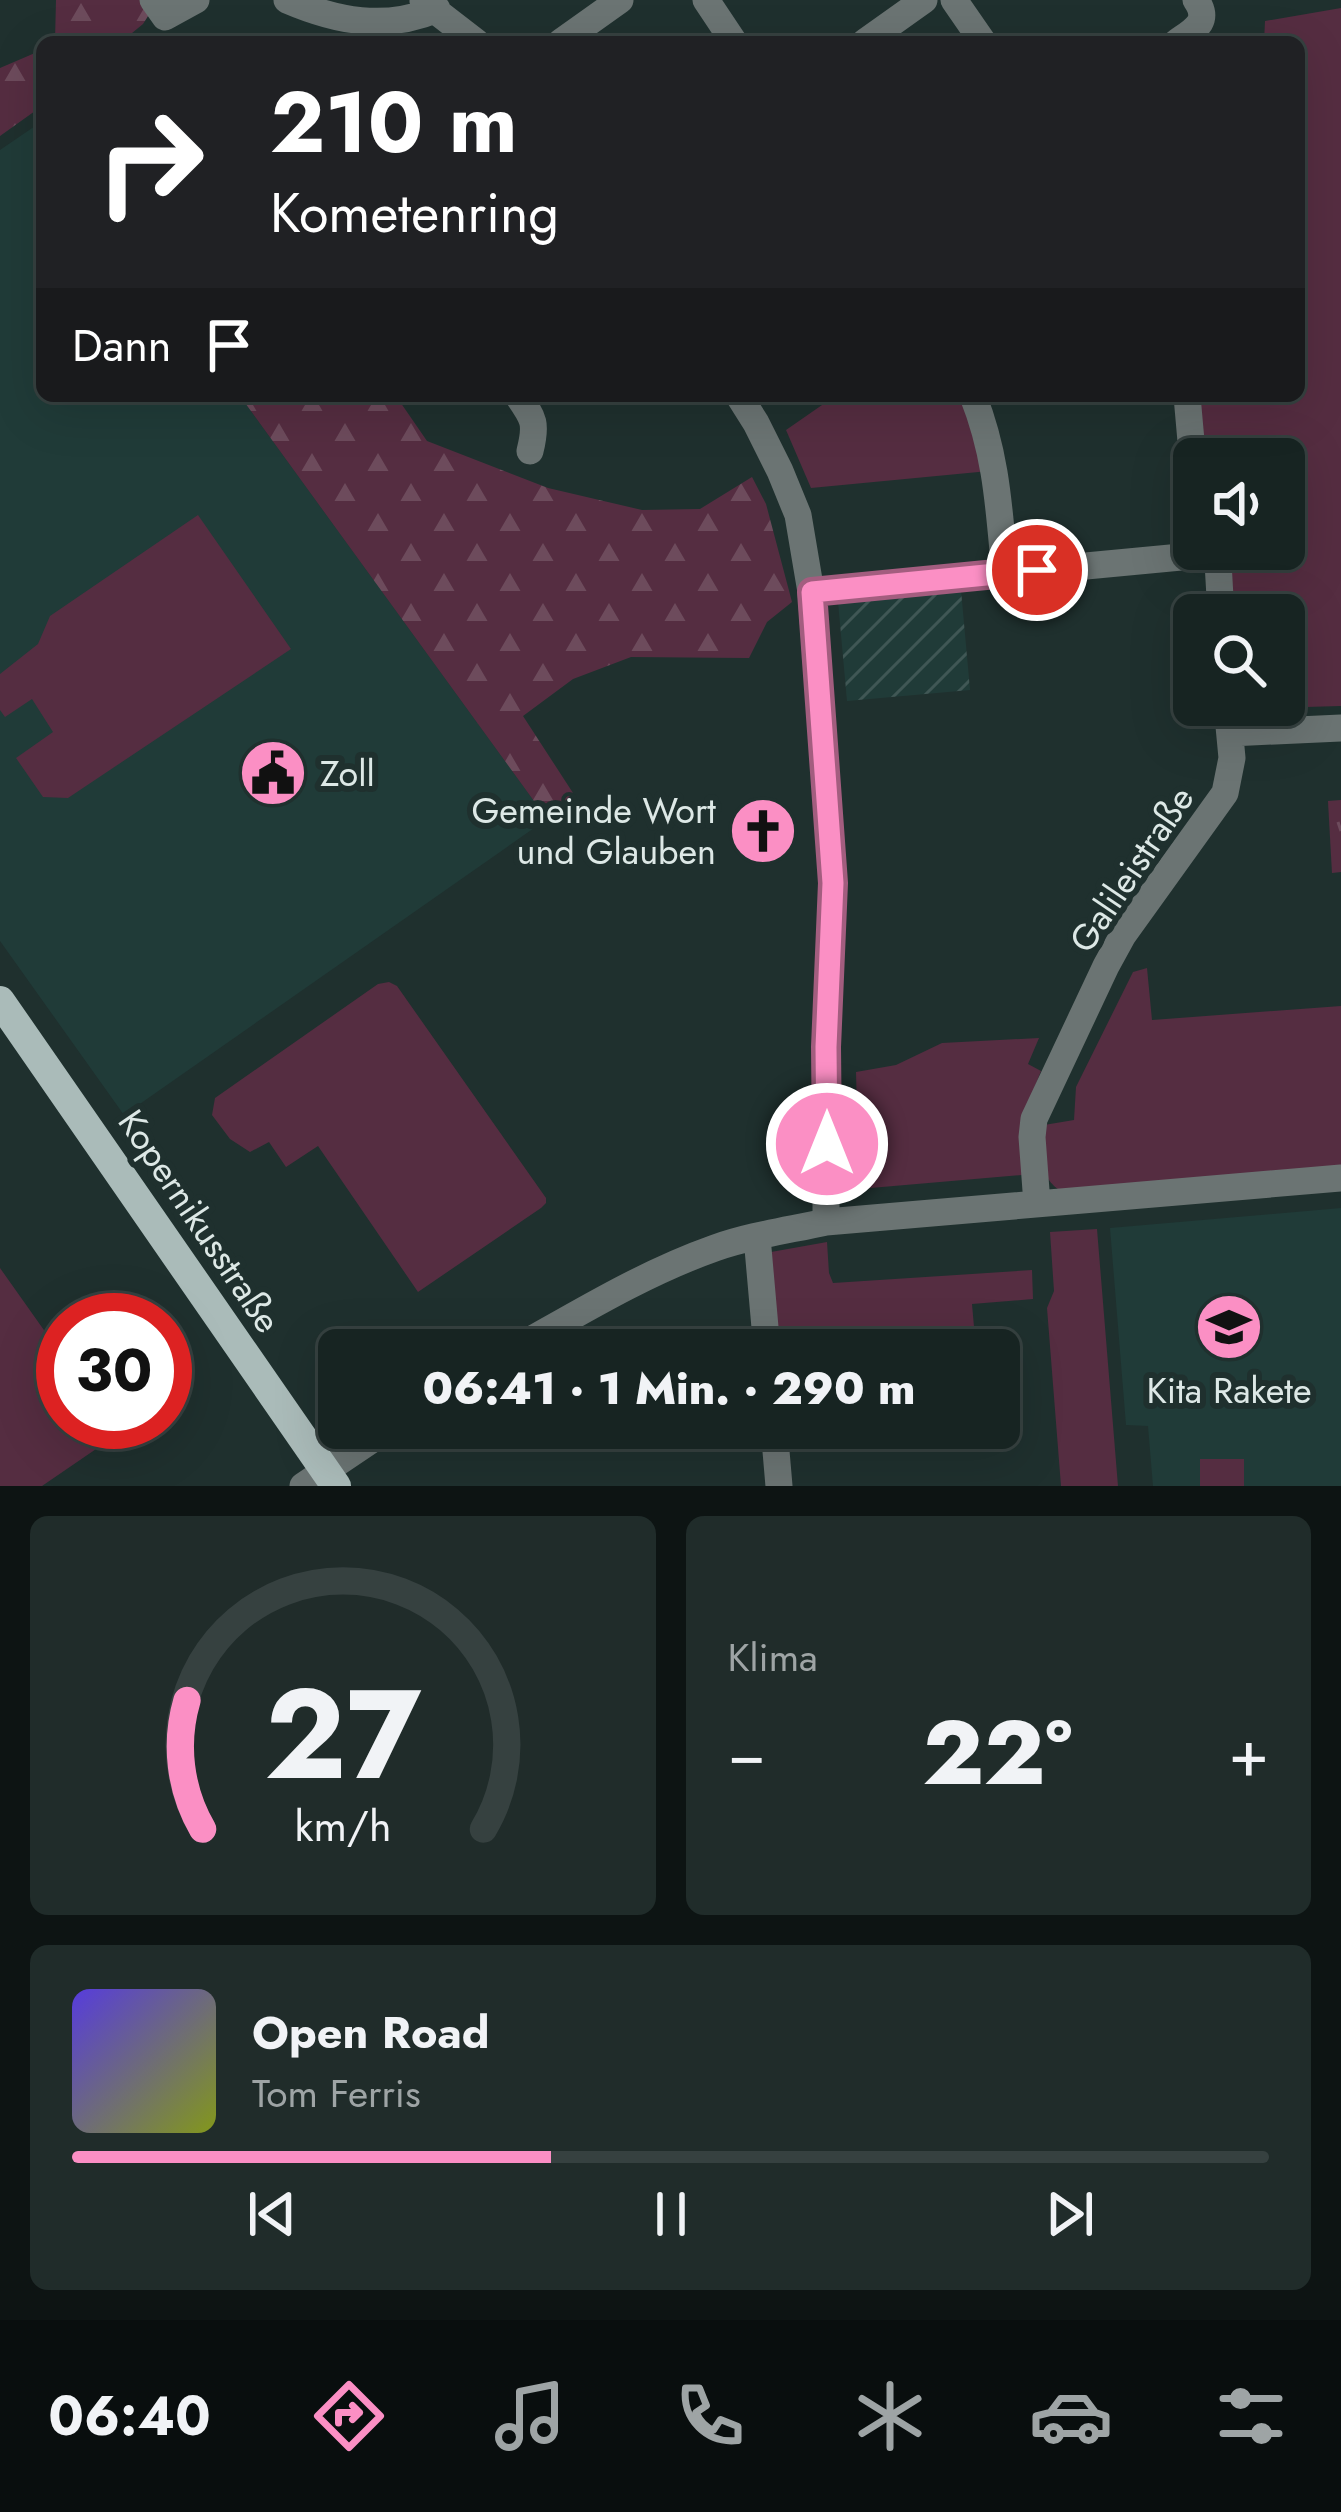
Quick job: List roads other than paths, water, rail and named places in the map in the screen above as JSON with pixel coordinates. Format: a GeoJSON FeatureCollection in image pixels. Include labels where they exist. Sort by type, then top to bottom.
{"type":"FeatureCollection","features":[{"type":"Feature","properties":{"kind":"main road","name":"Kopernikusstraße"},"geometry":{"type":"LineString","coordinates":[[0,1001],[321,1480]]}},
{"type":"Feature","properties":{"kind":"street"},"geometry":{"type":"LineString","coordinates":[[159,8],[196,0]]}},
{"type":"Feature","properties":{"kind":"street"},"geometry":{"type":"LineString","coordinates":[[287,0],[356,21],[403,19],[429,5],[468,36]]}},
{"type":"Feature","properties":{"kind":"street"},"geometry":{"type":"LineString","coordinates":[[569,36],[620,0]]}},
{"type":"Feature","properties":{"kind":"street"},"geometry":{"type":"LineString","coordinates":[[706,0],[730,36]]}},
{"type":"Feature","properties":{"kind":"street"},"geometry":{"type":"LineString","coordinates":[[873,36],[924,0]]}},
{"type":"Feature","properties":{"kind":"street"},"geometry":{"type":"LineString","coordinates":[[954,0],[979,36]]}},
{"type":"Feature","properties":{"kind":"street"},"geometry":{"type":"LineString","coordinates":[[1186,36],[1200,26],[1200,9]]}},
{"type":"Feature","properties":{"kind":"street"},"geometry":{"type":"LineString","coordinates":[[522,402],[534,419],[530,451]]}},
{"type":"Feature","properties":{"kind":"street"},"geometry":{"type":"LineString","coordinates":[[742,402],[780,470],[797,515],[812,592],[833,883],[826,1047],[826,1222]]}},
{"type":"Feature","properties":{"kind":"street"},"geometry":{"type":"LineString","coordinates":[[975,402],[993,457],[1005,573]]}},
{"type":"Feature","properties":{"kind":"street"},"geometry":{"type":"LineString","coordinates":[[1188,402],[1191,438]]}},
{"type":"Feature","properties":{"kind":"street"},"geometry":{"type":"LineString","coordinates":[[812,592],[1173,558]]}},
{"type":"Feature","properties":{"kind":"street"},"geometry":{"type":"LineString","coordinates":[[1305,725],[1341,728]]}},
{"type":"Feature","properties":{"kind":"street","name":"Galileistraße"},"geometry":{"type":"LineString","coordinates":[[1037,1204],[1034,1119],[1123,935],[1226,793],[1232,758],[1229,726]]}},
{"type":"Feature","properties":{"kind":"street"},"geometry":{"type":"LineString","coordinates":[[550,1329],[619,1290],[717,1247],[826,1222],[1341,1178]]}},
{"type":"Feature","properties":{"kind":"street"},"geometry":{"type":"LineString","coordinates":[[757,1237],[764,1329]]}},
{"type":"Feature","properties":{"kind":"street"},"geometry":{"type":"LineString","coordinates":[[321,1480],[362,1449]]}},
{"type":"Feature","properties":{"kind":"street"},"geometry":{"type":"LineString","coordinates":[[776,1449],[779,1486]]}},
{"type":"Feature","properties":{"kind":"place","name":"Zoll"},"geometry":{"type":"Point","coordinates":[273,773]}},
{"type":"Feature","properties":{"kind":"place","name":"Gemeinde Wort und Glauben"},"geometry":{"type":"Point","coordinates":[763,831]}},
{"type":"Feature","properties":{"kind":"place","name":"Kita Rakete"},"geometry":{"type":"Point","coordinates":[1229,1327]}}]}
